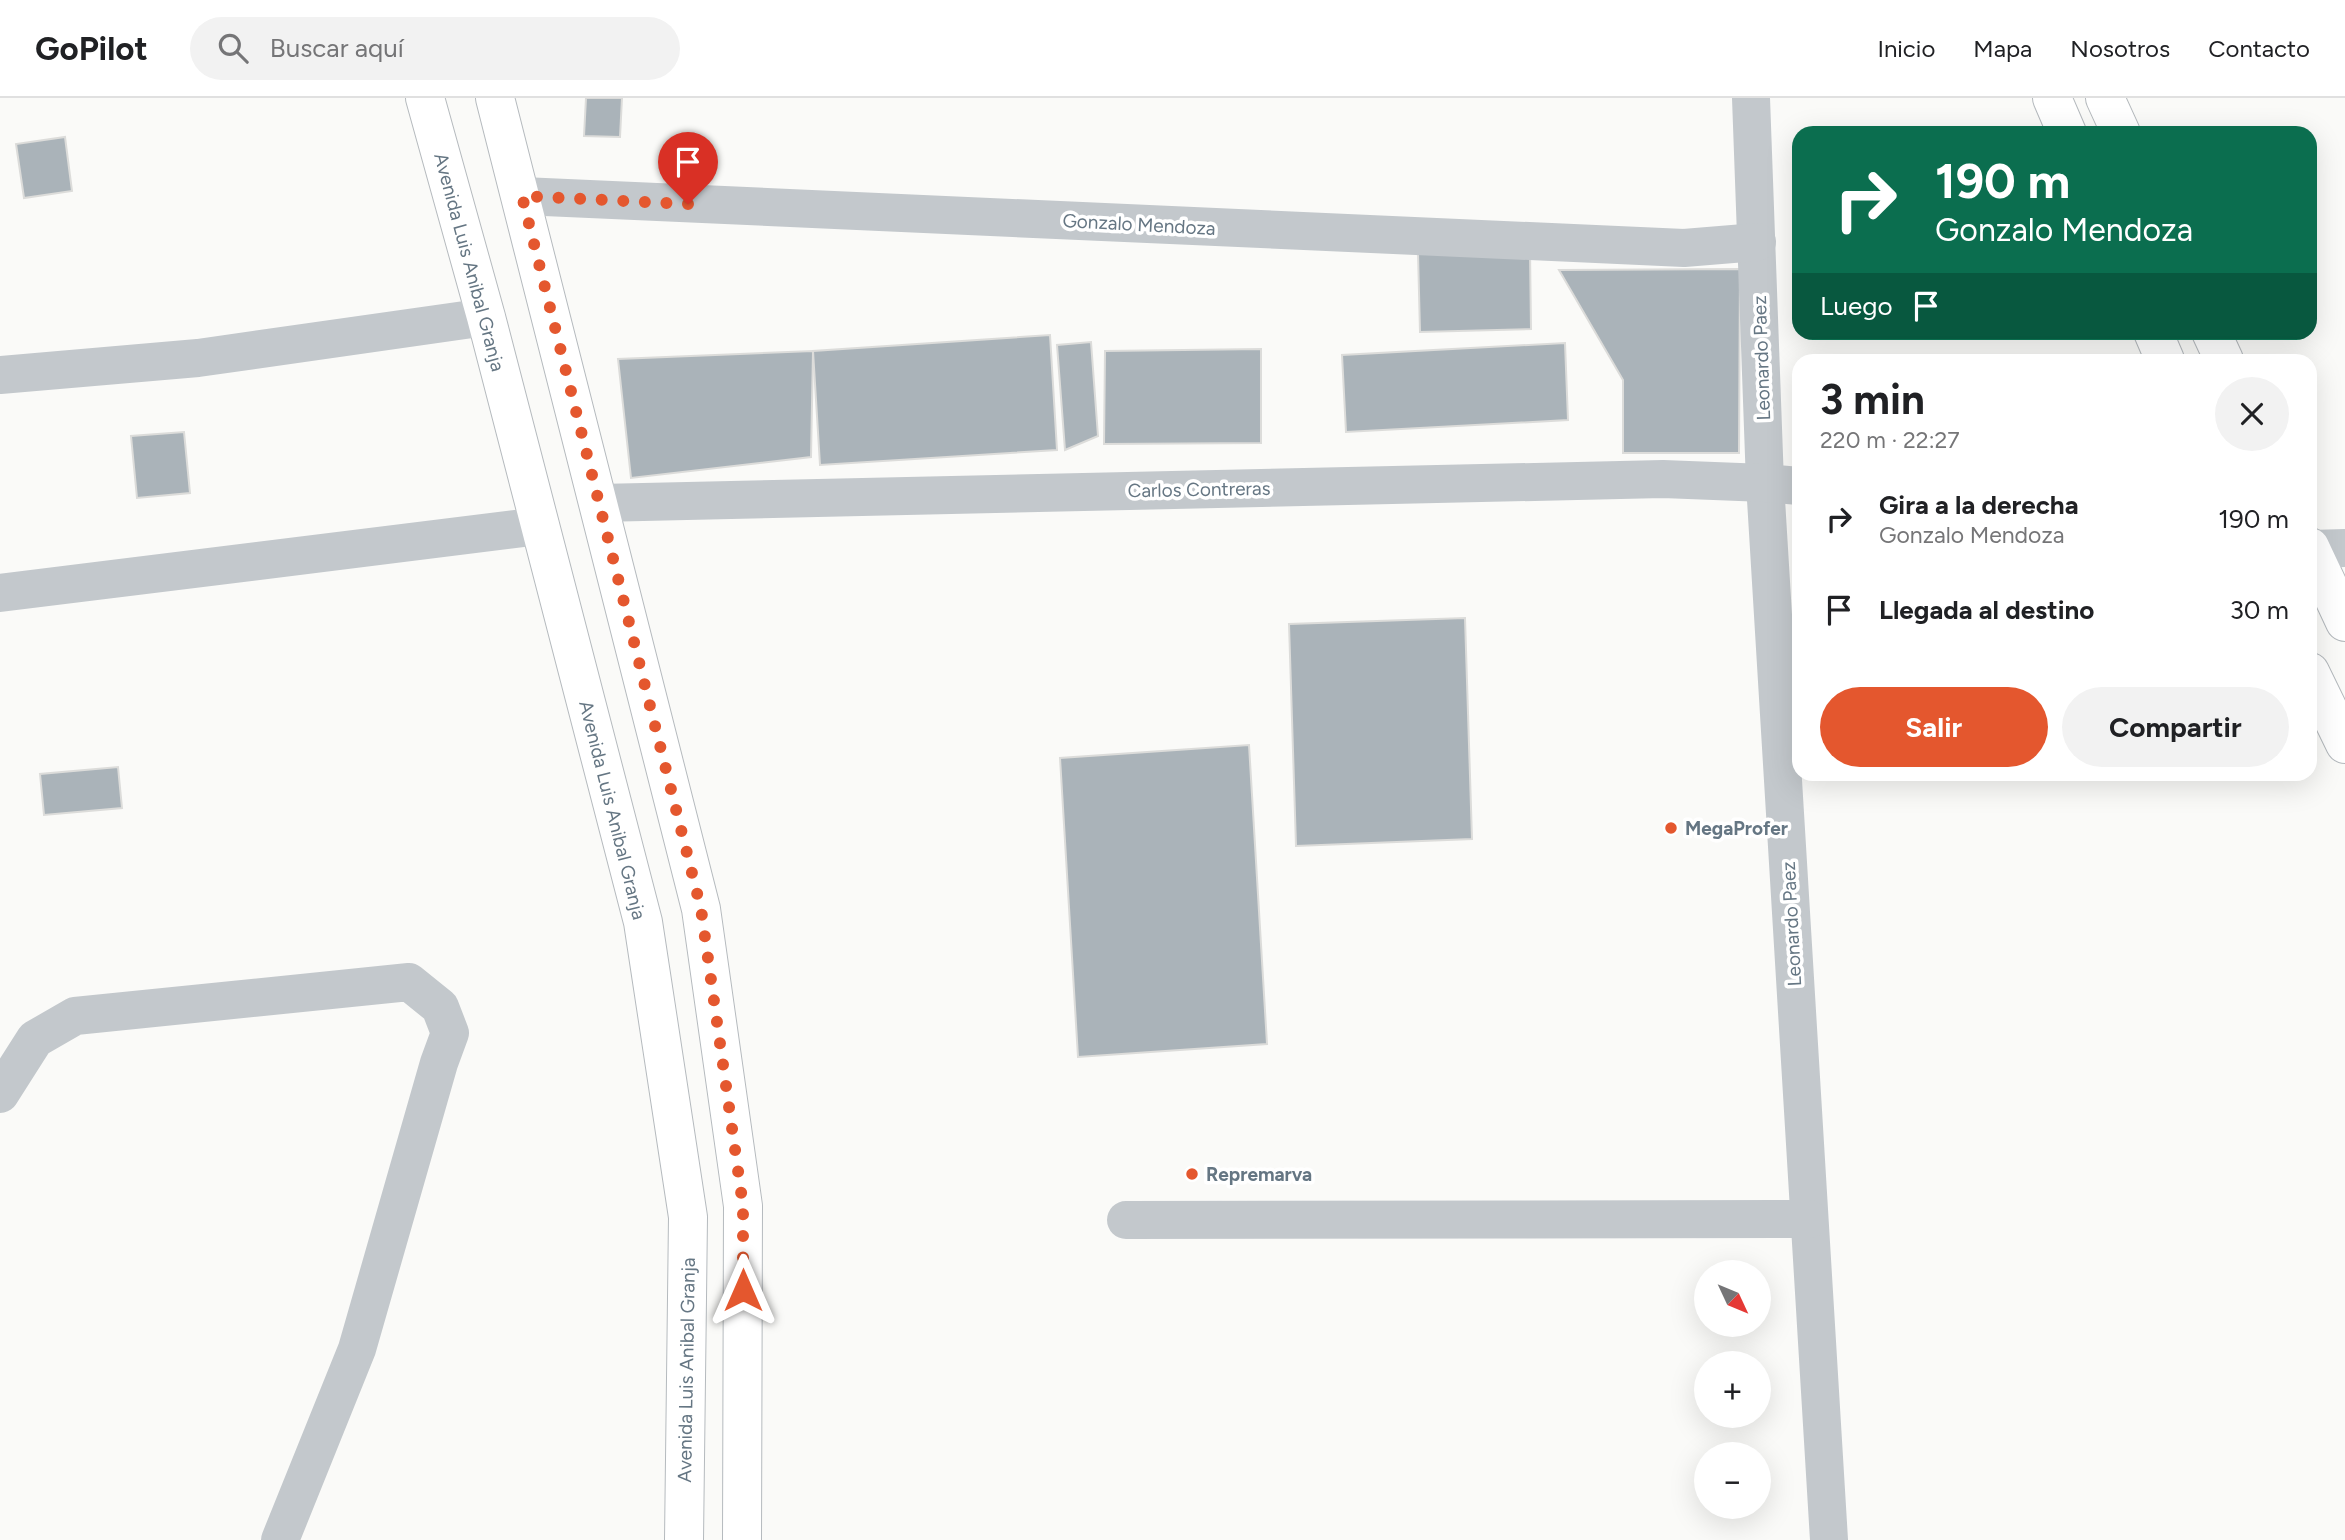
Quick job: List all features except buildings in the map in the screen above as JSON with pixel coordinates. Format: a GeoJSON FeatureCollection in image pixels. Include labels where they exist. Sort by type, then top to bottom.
{"type":"FeatureCollection","features":[{"type":"Feature","properties":{"kind":"main road","name":"Avenida Luis Anibal Granja"},"geometry":{"type":"LineString","coordinates":[[425,98],[486,317],[643,922],[688,1217],[684,1540]]}},
{"type":"Feature","properties":{"kind":"main road"},"geometry":{"type":"LineString","coordinates":[[495,98],[701,909],[743,1206],[742,1540]]}},
{"type":"Feature","properties":{"kind":"main road"},"geometry":{"type":"LineString","coordinates":[[2052,98],[2064,126]]}},
{"type":"Feature","properties":{"kind":"main road"},"geometry":{"type":"LineString","coordinates":[[2105,98],[2118,126]]}},
{"type":"Feature","properties":{"kind":"main road"},"geometry":{"type":"LineString","coordinates":[[2317,563],[2345,622]]}},
{"type":"Feature","properties":{"kind":"main road"},"geometry":{"type":"LineString","coordinates":[[2317,686],[2345,744]]}},
{"type":"Feature","properties":{"kind":"street","name":"Leonardo Paez"},"geometry":{"type":"LineString","coordinates":[[1751,98],[1757,242],[1782,484],[1792,756]]}},
{"type":"Feature","properties":{"kind":"street","name":"Gonzalo Mendoza"},"geometry":{"type":"LineString","coordinates":[[522,196],[1685,248],[1757,242]]}},
{"type":"Feature","properties":{"kind":"street"},"geometry":{"type":"LineString","coordinates":[[0,375],[198,358],[486,317]]}},
{"type":"Feature","properties":{"kind":"street","name":"Carlos Contreras"},"geometry":{"type":"LineString","coordinates":[[599,503],[1650,480],[1782,484]]}},
{"type":"Feature","properties":{"kind":"street"},"geometry":{"type":"LineString","coordinates":[[0,593],[540,526]]}},
{"type":"Feature","properties":{"kind":"street"},"geometry":{"type":"LineString","coordinates":[[2317,548],[2345,548]]}},
{"type":"Feature","properties":{"kind":"street","name":"Leonardo Paez"},"geometry":{"type":"LineString","coordinates":[[1793,781],[1809,1219],[1829,1540]]}},
{"type":"Feature","properties":{"kind":"street"},"geometry":{"type":"LineString","coordinates":[[0,1094],[35,1039],[75,1016],[409,982],[440,1007],[450,1033],[435,1076],[357,1349],[280,1540]]}},
{"type":"Feature","properties":{"kind":"street"},"geometry":{"type":"LineString","coordinates":[[1126,1220],[1809,1219]]}},
{"type":"Feature","properties":{"kind":"place","name":"MegaProfer"},"geometry":{"type":"Point","coordinates":[1671,828]}},
{"type":"Feature","properties":{"kind":"place","name":"Repremarva"},"geometry":{"type":"Point","coordinates":[1192,1174]}},
{"type":"Feature","properties":{"kind":"route"},"geometry":{"type":"LineString","coordinates":[[688,204],[522,196],[701,909],[743,1206],[743,1290]]}}]}
